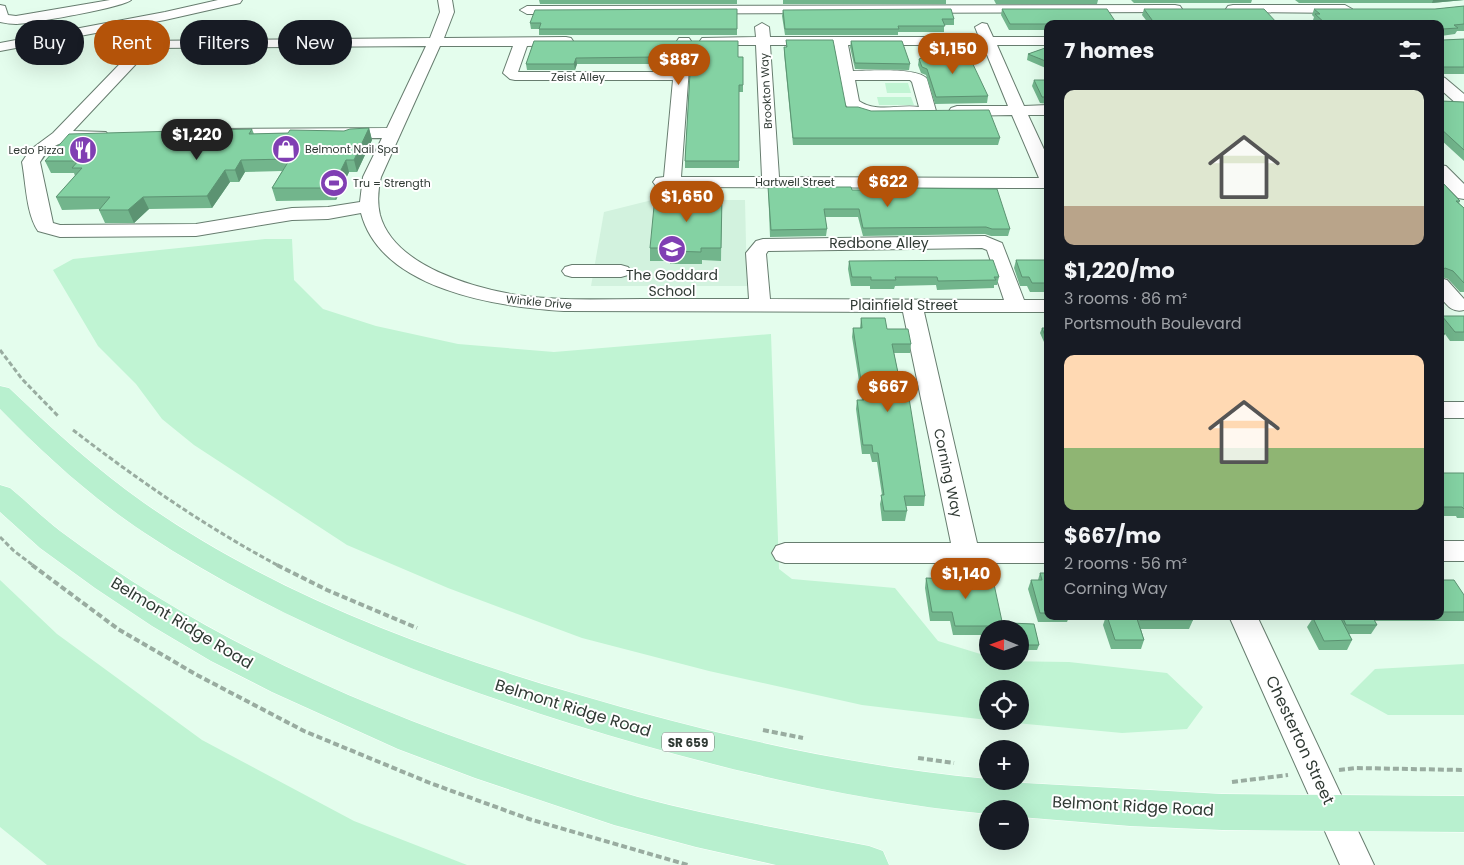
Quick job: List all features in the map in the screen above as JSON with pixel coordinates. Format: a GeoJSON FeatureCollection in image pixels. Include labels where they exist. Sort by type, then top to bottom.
{"type":"FeatureCollection","features":[{"type":"Feature","properties":{"kind":"main road","name":"Belmont Ridge Road"},"geometry":{"type":"LineString","coordinates":[[0,394],[70,461],[152,524],[224,568],[294,604],[363,636],[439,666],[538,699],[648,731],[763,760],[971,796],[1142,809],[1335,814],[1464,814]]}},
{"type":"Feature","properties":{"kind":"main road","name":"Belmont Ridge Road"},"geometry":{"type":"LineString","coordinates":[[0,495],[50,539],[135,598],[208,642],[295,688],[396,732],[484,765],[637,814],[800,852],[869,865]]}},
{"type":"Feature","properties":{"kind":"street"},"geometry":{"type":"LineString","coordinates":[[0,9],[2,18],[16,20],[111,4],[124,0]]}},
{"type":"Feature","properties":{"kind":"street"},"geometry":{"type":"LineString","coordinates":[[0,47],[201,0]]}},
{"type":"Feature","properties":{"kind":"street"},"geometry":{"type":"LineString","coordinates":[[0,38],[172,7],[235,0]]}},
{"type":"Feature","properties":{"kind":"street","name":"Winkle Drive"},"geometry":{"type":"LineString","coordinates":[[445,0],[447,12],[436,41],[372,177],[369,191],[369,206],[372,220],[380,235],[392,248],[427,274],[468,291],[523,303],[564,305],[760,305]]}},
{"type":"Feature","properties":{"kind":"street"},"geometry":{"type":"LineString","coordinates":[[519,41],[528,5],[972,5],[1185,9]]}},
{"type":"Feature","properties":{"kind":"street","name":"Brookton Way"},"geometry":{"type":"LineString","coordinates":[[762,5],[772,182]]}},
{"type":"Feature","properties":{"kind":"street"},"geometry":{"type":"LineString","coordinates":[[972,5],[1044,172]]}},
{"type":"Feature","properties":{"kind":"street"},"geometry":{"type":"LineString","coordinates":[[1274,5],[1289,20]]}},
{"type":"Feature","properties":{"kind":"street"},"geometry":{"type":"LineString","coordinates":[[1224,9],[1274,5],[1357,9]]}},
{"type":"Feature","properties":{"kind":"street"},"geometry":{"type":"LineString","coordinates":[[172,7],[181,20]]}},
{"type":"Feature","properties":{"kind":"street"},"geometry":{"type":"LineString","coordinates":[[180,35],[147,44],[59,136],[36,154],[31,162],[40,217],[45,227],[60,230],[196,230],[292,214],[328,213],[369,206]]}},
{"type":"Feature","properties":{"kind":"street"},"geometry":{"type":"LineString","coordinates":[[268,35],[436,41],[579,41]]}},
{"type":"Feature","properties":{"kind":"street","name":"Zeist Alley"},"geometry":{"type":"LineString","coordinates":[[519,41],[510,69],[510,72],[515,76],[681,76]]}},
{"type":"Feature","properties":{"kind":"street"},"geometry":{"type":"LineString","coordinates":[[681,76],[679,41],[1044,41]]}},
{"type":"Feature","properties":{"kind":"street"},"geometry":{"type":"LineString","coordinates":[[840,41],[852,103],[856,108],[870,111],[1044,110]]}},
{"type":"Feature","properties":{"kind":"street"},"geometry":{"type":"LineString","coordinates":[[846,75],[912,76],[919,80],[928,111]]}},
{"type":"Feature","properties":{"kind":"street","name":"Hartwell Street"},"geometry":{"type":"LineString","coordinates":[[681,76],[667,182],[1044,181]]}},
{"type":"Feature","properties":{"kind":"street"},"geometry":{"type":"LineString","coordinates":[[1444,76],[1456,76]]}},
{"type":"Feature","properties":{"kind":"street"},"geometry":{"type":"LineString","coordinates":[[1444,84],[1464,102]]}},
{"type":"Feature","properties":{"kind":"street"},"geometry":{"type":"LineString","coordinates":[[202,134],[393,133]]}},
{"type":"Feature","properties":{"kind":"street"},"geometry":{"type":"LineString","coordinates":[[59,136],[115,135]]}},
{"type":"Feature","properties":{"kind":"street"},"geometry":{"type":"LineString","coordinates":[[1444,174],[1456,186]]}},
{"type":"Feature","properties":{"kind":"street","name":"Redbone Alley"},"geometry":{"type":"LineString","coordinates":[[760,305],[756,253],[763,245],[773,243],[985,242],[995,247],[1016,306]]}},
{"type":"Feature","properties":{"kind":"street"},"geometry":{"type":"LineString","coordinates":[[564,305],[574,266],[621,272]]}},
{"type":"Feature","properties":{"kind":"street"},"geometry":{"type":"LineString","coordinates":[[1444,290],[1454,305]]}},
{"type":"Feature","properties":{"kind":"street","name":"Plainfield Street"},"geometry":{"type":"LineString","coordinates":[[760,305],[1044,306]]}},
{"type":"Feature","properties":{"kind":"street","name":"Corning Way"},"geometry":{"type":"LineString","coordinates":[[912,305],[966,553]]}},
{"type":"Feature","properties":{"kind":"street"},"geometry":{"type":"LineString","coordinates":[[1444,410],[1464,410]]}},
{"type":"Feature","properties":{"kind":"street"},"geometry":{"type":"LineString","coordinates":[[1444,551],[1464,551]]}},
{"type":"Feature","properties":{"kind":"street"},"geometry":{"type":"LineString","coordinates":[[785,553],[1044,553]]}},
{"type":"Feature","properties":{"kind":"street","name":"Chesterton Street"},"geometry":{"type":"LineString","coordinates":[[1245,620],[1357,865]]}},
{"type":"Feature","properties":{"kind":"path"},"geometry":{"type":"LineString","coordinates":[[0,350],[22,379],[64,424]]}},
{"type":"Feature","properties":{"kind":"path"},"geometry":{"type":"LineString","coordinates":[[72,429],[129,474],[202,522],[300,577],[425,632]]}},
{"type":"Feature","properties":{"kind":"path"},"geometry":{"type":"LineString","coordinates":[[757,729],[805,739]]}},
{"type":"Feature","properties":{"kind":"path"},"geometry":{"type":"LineString","coordinates":[[910,757],[959,763]]}},
{"type":"Feature","properties":{"kind":"path"},"geometry":{"type":"LineString","coordinates":[[1228,783],[1356,768],[1464,770]]}},
{"type":"Feature","properties":{"kind":"shaded area"},"geometry":{"type":"Polygon","coordinates":[[[885,83],[908,83],[911,93],[887,93],[885,83]]]}},
{"type":"Feature","properties":{"kind":"shaded area"},"geometry":{"type":"Polygon","coordinates":[[[877,97],[911,97],[914,105],[879,105],[877,97]]]}},
{"type":"Feature","properties":{"kind":"shaded area","name":"The Goddard School"},"geometry":{"type":"Polygon","coordinates":[[[652,200],[745,200],[747,286],[591,286],[604,212],[652,200]]]}},
{"type":"Feature","properties":{"kind":"shaded area"},"geometry":{"type":"Polygon","coordinates":[[[265,239],[292,239],[294,280],[323,309],[376,326],[458,344],[554,352],[771,334],[779,569],[792,579],[895,588],[938,641],[979,654],[979,670],[1029,670],[1029,662],[1069,662],[1167,673],[1203,707],[1187,729],[1122,733],[1029,724],[1029,680],[979,680],[979,719],[862,705],[709,671],[582,638],[448,588],[347,545],[194,445],[162,419],[136,384],[98,346],[53,270],[73,259],[265,239]]]}},
{"type":"Feature","properties":{"kind":"shaded area"},"geometry":{"type":"Polygon","coordinates":[[[0,580],[57,634],[202,740],[354,821],[467,865],[47,865],[0,827],[0,580]]]}},
{"type":"Feature","properties":{"kind":"shaded area"},"geometry":{"type":"Polygon","coordinates":[[[1464,664],[1464,715],[1388,715],[1350,694],[1375,669],[1464,664]]]}},
{"type":"Feature","properties":{"kind":"building"},"geometry":{"type":"Polygon","coordinates":[[[1464,6],[1464,24],[1454,25],[1458,28],[1444,29],[1444,20],[1322,20],[1315,14],[1320,14],[1314,9],[1435,9],[1464,6]]]}},
{"type":"Feature","properties":{"kind":"building"},"geometry":{"type":"Polygon","coordinates":[[[737,9],[737,29],[539,29],[541,23],[530,23],[535,10],[737,9]]]}},
{"type":"Feature","properties":{"kind":"building"},"geometry":{"type":"Polygon","coordinates":[[[951,9],[954,19],[942,19],[945,26],[898,26],[899,29],[785,29],[783,10],[951,9]]]}},
{"type":"Feature","properties":{"kind":"building"},"geometry":{"type":"Polygon","coordinates":[[[1002,9],[1107,9],[1114,20],[1044,20],[1044,24],[1010,24],[1002,9]]]}},
{"type":"Feature","properties":{"kind":"building"},"geometry":{"type":"Polygon","coordinates":[[[1144,9],[1264,9],[1274,20],[1152,20],[1144,9]]]}},
{"type":"Feature","properties":{"kind":"building"},"geometry":{"type":"Polygon","coordinates":[[[1464,39],[1464,67],[1444,67],[1444,40],[1464,39]]]}},
{"type":"Feature","properties":{"kind":"building"},"geometry":{"type":"Polygon","coordinates":[[[786,40],[833,40],[846,107],[858,107],[871,111],[989,110],[1000,138],[793,138],[784,47],[787,47],[786,40]]]}},
{"type":"Feature","properties":{"kind":"building"},"geometry":{"type":"Polygon","coordinates":[[[534,41],[738,41],[738,57],[743,57],[743,85],[739,85],[739,161],[685,161],[691,55],[688,50],[677,49],[674,55],[657,55],[657,57],[576,58],[574,64],[526,64],[534,41]]]}},
{"type":"Feature","properties":{"kind":"building"},"geometry":{"type":"Polygon","coordinates":[[[851,41],[902,41],[910,64],[855,63],[851,41]]]}},
{"type":"Feature","properties":{"kind":"building"},"geometry":{"type":"Polygon","coordinates":[[[951,46],[953,52],[970,58],[988,96],[936,97],[927,69],[922,67],[919,59],[951,46]]]}},
{"type":"Feature","properties":{"kind":"building"},"geometry":{"type":"Polygon","coordinates":[[[1044,48],[1044,60],[1028,54],[1044,48]]]}},
{"type":"Feature","properties":{"kind":"building"},"geometry":{"type":"Polygon","coordinates":[[[1034,80],[1044,80],[1044,97],[1042,97],[1034,80]]]}},
{"type":"Feature","properties":{"kind":"building"},"geometry":{"type":"Polygon","coordinates":[[[1444,101],[1464,102],[1464,150],[1444,132],[1444,101]]]}},
{"type":"Feature","properties":{"kind":"building"},"geometry":{"type":"Polygon","coordinates":[[[369,128],[354,160],[346,160],[332,188],[272,188],[290,159],[241,160],[235,170],[225,170],[207,196],[143,197],[128,210],[99,210],[110,197],[56,197],[82,168],[72,168],[78,161],[45,161],[69,134],[252,129],[249,134],[288,133],[290,130],[344,131],[369,128]]]}},
{"type":"Feature","properties":{"kind":"building"},"geometry":{"type":"Polygon","coordinates":[[[1444,184],[1460,201],[1456,201],[1464,208],[1464,283],[1453,271],[1445,268],[1444,184]]]}},
{"type":"Feature","properties":{"kind":"building"},"geometry":{"type":"Polygon","coordinates":[[[768,187],[851,187],[852,190],[901,190],[901,188],[997,189],[1010,229],[986,227],[863,228],[859,209],[824,209],[827,229],[771,230],[768,187]]]}},
{"type":"Feature","properties":{"kind":"building","name":"The Goddard School"},"geometry":{"type":"Polygon","coordinates":[[[655,196],[722,196],[721,248],[701,248],[701,252],[669,251],[670,248],[650,248],[655,196]]]}},
{"type":"Feature","properties":{"kind":"building"},"geometry":{"type":"Polygon","coordinates":[[[993,260],[999,277],[994,277],[996,280],[938,281],[937,277],[895,277],[896,280],[871,280],[871,277],[852,277],[849,261],[993,260]]]}},
{"type":"Feature","properties":{"kind":"building"},"geometry":{"type":"Polygon","coordinates":[[[1016,260],[1044,260],[1044,283],[1032,283],[1029,277],[1022,277],[1016,260]]]}},
{"type":"Feature","properties":{"kind":"building"},"geometry":{"type":"Polygon","coordinates":[[[1444,316],[1464,316],[1464,332],[1455,332],[1444,316]]]}},
{"type":"Feature","properties":{"kind":"building"},"geometry":{"type":"Polygon","coordinates":[[[861,318],[885,318],[887,329],[908,329],[911,344],[892,344],[902,392],[908,392],[925,496],[904,496],[907,511],[884,511],[881,495],[884,495],[878,453],[873,453],[872,445],[863,445],[857,400],[864,400],[853,328],[862,328],[861,318]]]}},
{"type":"Feature","properties":{"kind":"building"},"geometry":{"type":"Polygon","coordinates":[[[1444,473],[1464,473],[1464,509],[1462,507],[1444,507],[1444,473]]]}},
{"type":"Feature","properties":{"kind":"building"},"geometry":{"type":"Polygon","coordinates":[[[1040,573],[1044,573],[1044,613],[1040,613],[1031,580],[1042,580],[1040,573]]]}},
{"type":"Feature","properties":{"kind":"building"},"geometry":{"type":"Polygon","coordinates":[[[953,574],[992,575],[1002,620],[979,620],[979,626],[955,626],[952,612],[932,612],[926,578],[954,579],[953,574]]]}},
{"type":"Feature","properties":{"kind":"building"},"geometry":{"type":"Polygon","coordinates":[[[1444,580],[1454,580],[1464,595],[1464,612],[1444,612],[1444,580]]]}},
{"type":"Feature","properties":{"kind":"building"},"geometry":{"type":"Polygon","coordinates":[[[1108,620],[1137,620],[1144,640],[1115,640],[1108,620]]]}},
{"type":"Feature","properties":{"kind":"building"},"geometry":{"type":"Polygon","coordinates":[[[1314,620],[1342,620],[1352,640],[1324,641],[1314,620]]]}},
{"type":"Feature","properties":{"kind":"building"},"geometry":{"type":"Polygon","coordinates":[[[1344,620],[1374,620],[1377,625],[1346,625],[1344,620]]]}},
{"type":"Feature","properties":{"kind":"building"},"geometry":{"type":"Polygon","coordinates":[[[1029,624],[1034,624],[1039,645],[1029,645],[1029,624]]]}},
{"type":"Feature","properties":{"kind":"place","name":"Belmont Nail Spa"},"geometry":{"type":"Point","coordinates":[286,149]}},
{"type":"Feature","properties":{"kind":"place","name":"Ledo Pizza"},"geometry":{"type":"Point","coordinates":[83,150]}},
{"type":"Feature","properties":{"kind":"place","name":"Tru = Strength"},"geometry":{"type":"Point","coordinates":[334,183]}},
{"type":"Feature","properties":{"kind":"place","name":"The Goddard School"},"geometry":{"type":"Point","coordinates":[672,249]}}]}
